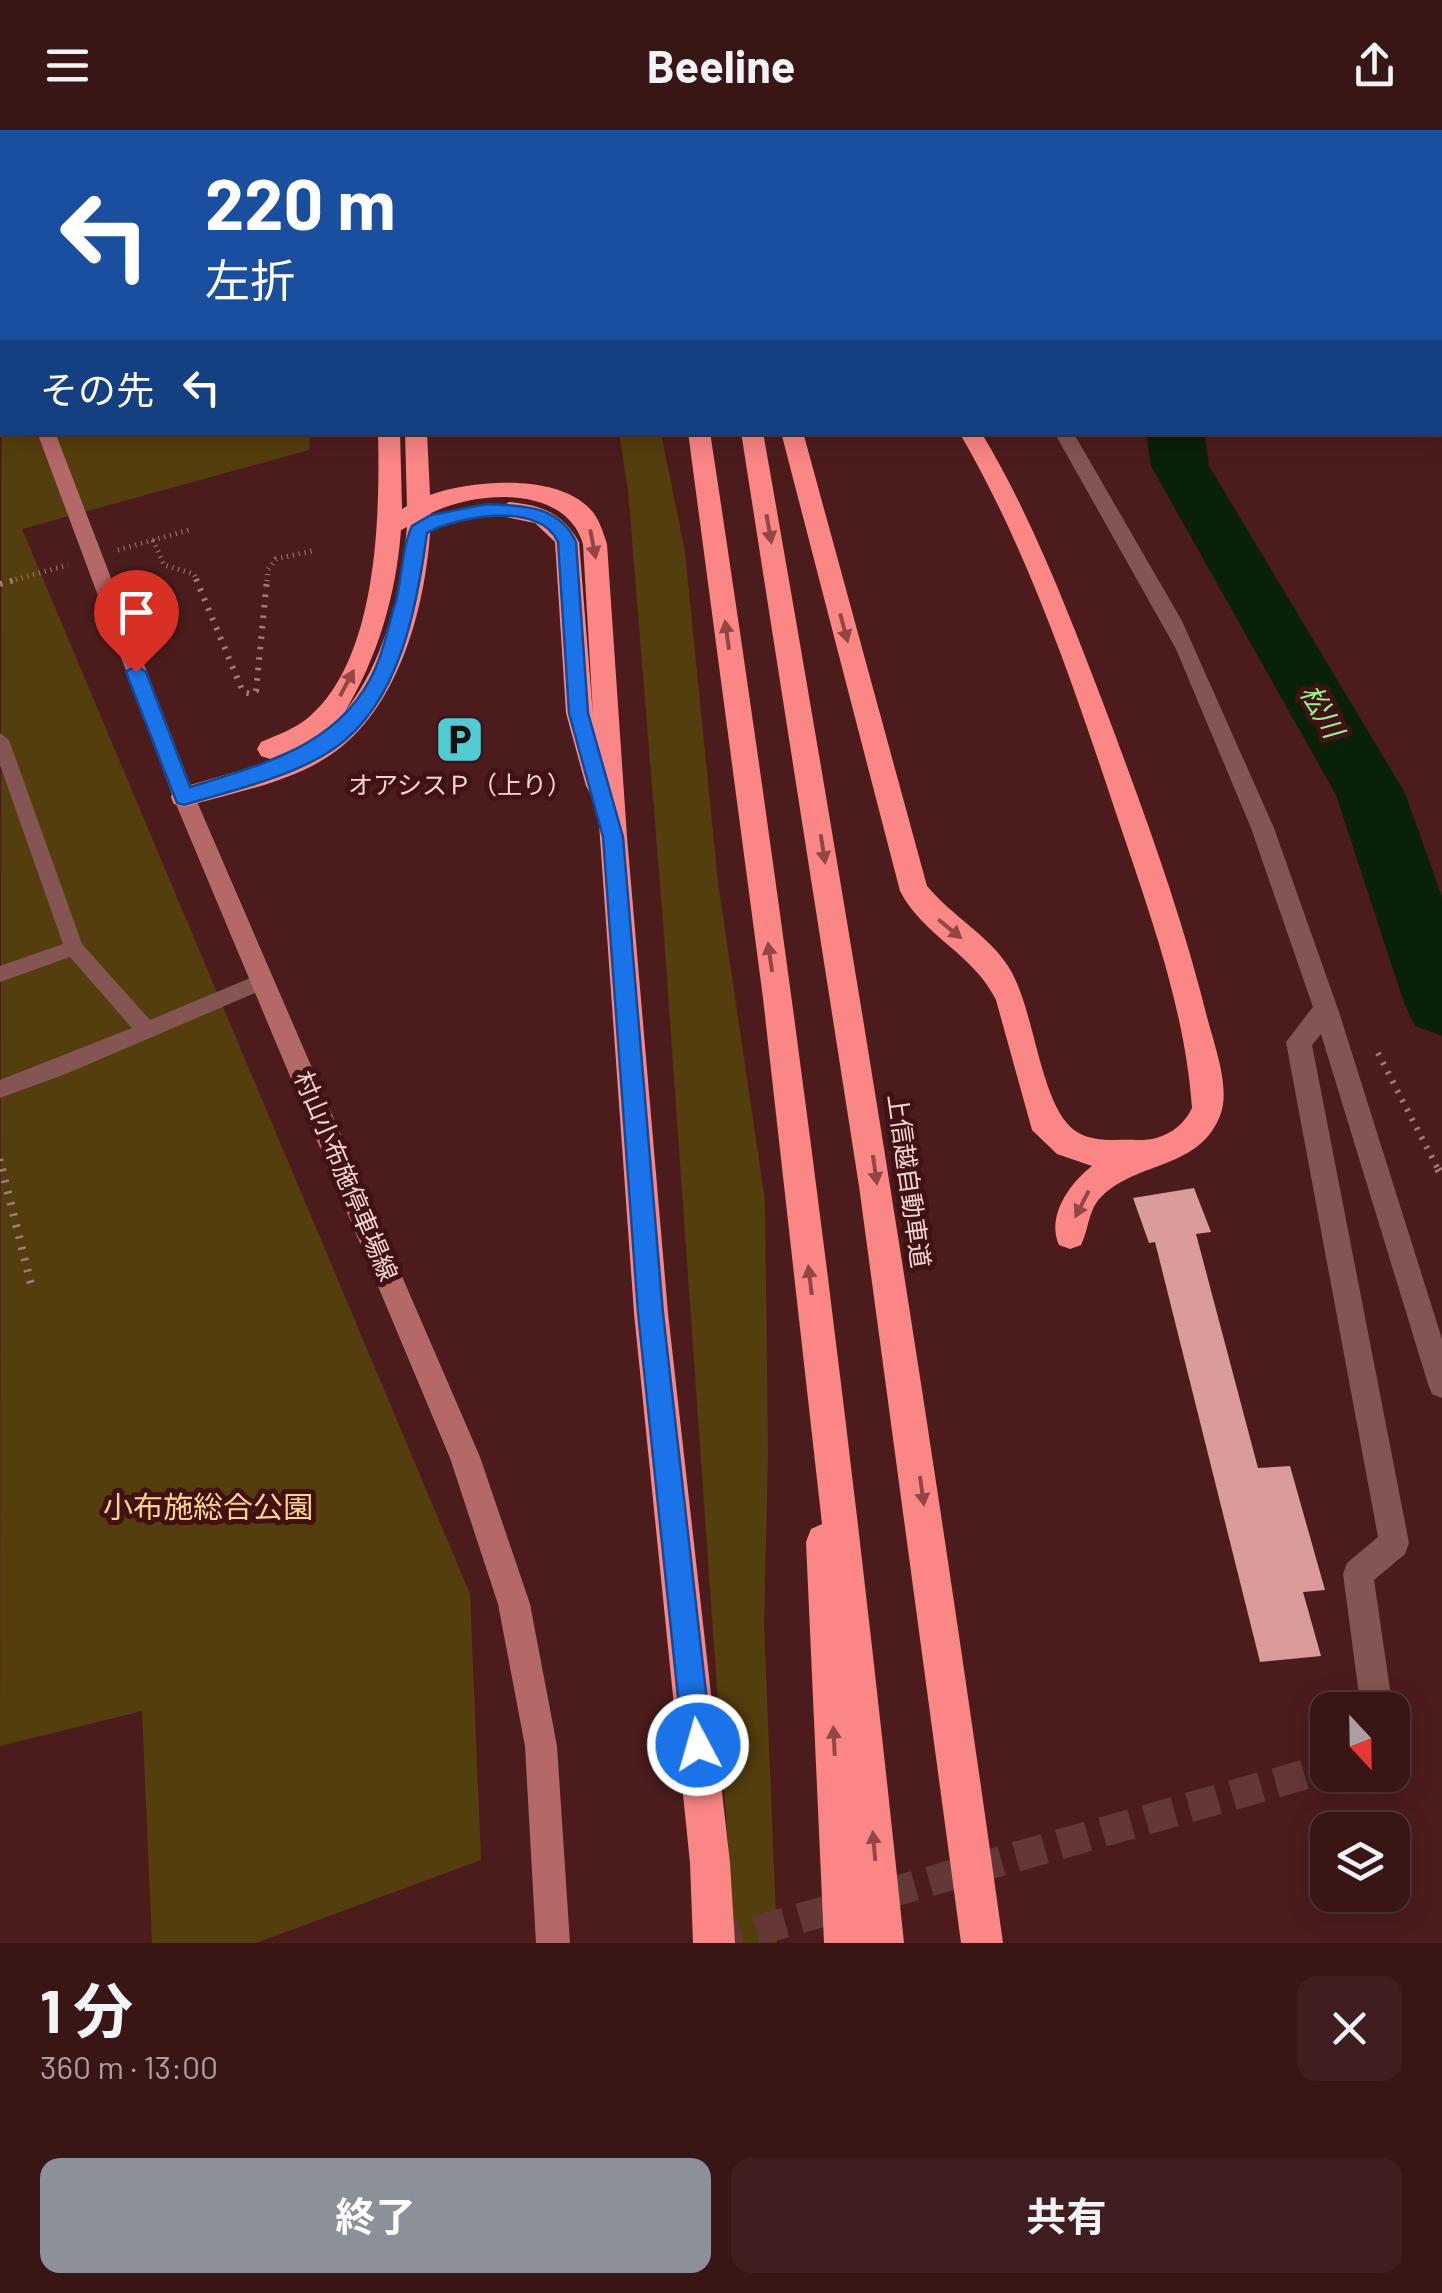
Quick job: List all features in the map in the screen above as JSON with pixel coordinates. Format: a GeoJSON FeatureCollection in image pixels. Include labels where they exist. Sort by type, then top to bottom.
{"type":"FeatureCollection","features":[{"type":"Feature","properties":{"kind":"highway"},"geometry":{"type":"LineString","coordinates":[[180,788],[319,723],[339,698],[358,662],[384,575],[390,526],[389,435]]}},
{"type":"Feature","properties":{"kind":"highway"},"geometry":{"type":"LineString","coordinates":[[180,788],[290,762],[326,744],[351,724],[387,665],[412,577],[418,520],[416,435]]}},
{"type":"Feature","properties":{"kind":"highway"},"geometry":{"type":"LineString","coordinates":[[699,435],[818,1348],[860,1700],[883,1943]]}},
{"type":"Feature","properties":{"kind":"highway","name":"上信越自動車道"},"geometry":{"type":"LineString","coordinates":[[753,435],[870,1137],[940,1618],[982,1943]]}},
{"type":"Feature","properties":{"kind":"highway"},"geometry":{"type":"LineString","coordinates":[[793,435],[914,891],[939,921],[981,953],[998,974],[1011,1000],[1043,1120],[1068,1144],[1100,1154],[1134,1156],[1164,1150]]}},
{"type":"Feature","properties":{"kind":"highway"},"geometry":{"type":"LineString","coordinates":[[972,435],[1030,552],[1082,681],[1134,826],[1202,1042],[1208,1081],[1207,1110],[1191,1136],[1094,1183],[1078,1204],[1070,1234]]}},
{"type":"Feature","properties":{"kind":"highway"},"geometry":{"type":"LineString","coordinates":[[390,526],[487,510],[533,512],[561,528],[567,542],[578,713],[613,837],[651,1313],[710,1862],[714,1943]]}},
{"type":"Feature","properties":{"kind":"highway"},"geometry":{"type":"LineString","coordinates":[[818,1348],[825,1592],[845,1943]]}},
{"type":"Feature","properties":{"kind":"main road","name":"村山小布施停車場線"},"geometry":{"type":"LineString","coordinates":[[47,435],[180,788],[464,1457],[514,1604],[541,1746],[552,1943]]}},
{"type":"Feature","properties":{"kind":"street"},"geometry":{"type":"LineString","coordinates":[[1065,435],[1186,649],[1244,790],[1326,1010],[1442,1384]]}},
{"type":"Feature","properties":{"kind":"street"},"geometry":{"type":"LineString","coordinates":[[1326,1010],[1299,1042],[1394,1543],[1358,1574],[1374,1692]]}},
{"type":"Feature","properties":{"kind":"lane"},"geometry":{"type":"LineString","coordinates":[[0,740],[74,948],[146,1030]]}},
{"type":"Feature","properties":{"kind":"lane"},"geometry":{"type":"LineString","coordinates":[[0,974],[74,948]]}},
{"type":"Feature","properties":{"kind":"lane"},"geometry":{"type":"LineString","coordinates":[[0,1089],[262,981]]}},
{"type":"Feature","properties":{"kind":"path"},"geometry":{"type":"LineString","coordinates":[[153,540],[164,566],[194,574],[243,692],[252,694],[256,691],[268,570],[276,559],[316,550]]}},
{"type":"Feature","properties":{"kind":"path"},"geometry":{"type":"LineString","coordinates":[[1326,1010],[1369,1036],[1442,1176]]}},
{"type":"Feature","properties":{"kind":"path"},"geometry":{"type":"LineString","coordinates":[[0,1159],[2,1185],[31,1284]]}},
{"type":"Feature","properties":{"kind":"green space","name":"小布施総合公園"},"geometry":{"type":"Polygon","coordinates":[[[2,435],[310,435],[309,450],[22,529],[470,1594],[481,1860],[256,1943],[152,1943],[142,1711],[0,1746],[2,435]]]}},
{"type":"Feature","properties":{"kind":"green space"},"geometry":{"type":"Polygon","coordinates":[[[619,435],[661,435],[685,552],[718,882],[765,1201],[768,1454],[764,1624],[777,1943],[735,1943],[663,921],[628,490],[619,435]]]}},
{"type":"Feature","properties":{"kind":"building"},"geometry":{"type":"Polygon","coordinates":[[[1194,1188],[1211,1232],[1196,1234],[1258,1468],[1290,1466],[1325,1590],[1303,1592],[1321,1656],[1260,1662],[1155,1242],[1149,1243],[1133,1198],[1194,1188]]]}},
{"type":"Feature","properties":{"kind":"waterway","name":"松川"},"geometry":{"type":"LineString","coordinates":[[1175,435],[1180,466],[1370,793],[1442,1003]]}},
{"type":"Feature","properties":{"kind":"tunnel"},"geometry":{"type":"LineString","coordinates":[[713,1943],[1310,1773]]}},
{"type":"Feature","properties":{"kind":"place","name":"オアシスＰ（上り）"},"geometry":{"type":"Point","coordinates":[460,739]}},
{"type":"Feature","properties":{"kind":"route"},"geometry":{"type":"LineString","coordinates":[[136,672],[184,797],[259,774],[326,744],[351,724],[371,696],[387,665],[412,577],[418,530],[438,519],[487,510],[533,512],[561,528],[567,542],[578,713],[613,837],[651,1313],[698,1745]]}}]}
